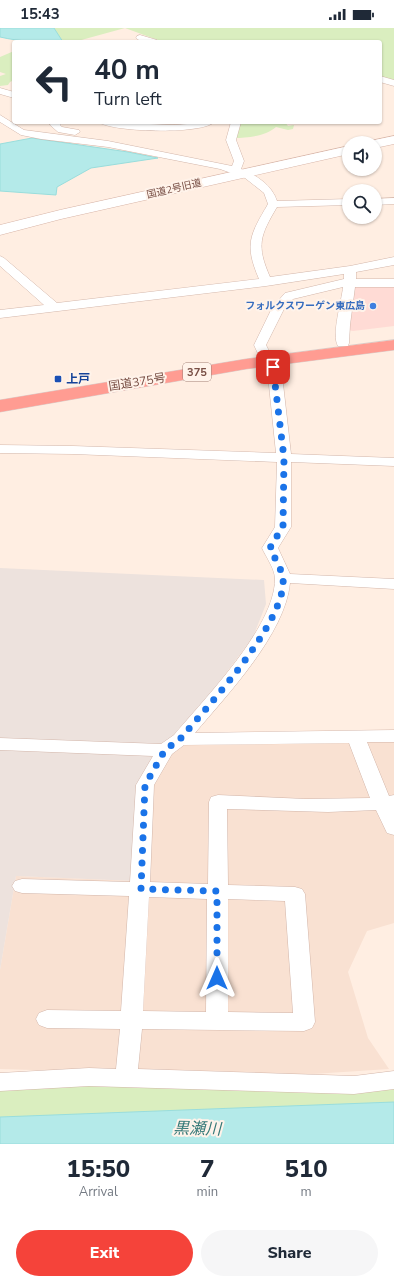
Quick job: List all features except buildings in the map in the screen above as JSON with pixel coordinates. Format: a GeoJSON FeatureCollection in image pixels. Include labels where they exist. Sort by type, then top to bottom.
{"type":"FeatureCollection","features":[{"type":"Feature","properties":{"kind":"highway","name":"国道375号"},"geometry":{"type":"LineString","coordinates":[[0,406],[343,343],[394,337]]}},
{"type":"Feature","properties":{"kind":"highway","name":"国道375号"},"geometry":{"type":"LineString","coordinates":[[0,397],[107,378],[267,357],[394,345]]}},
{"type":"Feature","properties":{"kind":"street"},"geometry":{"type":"LineString","coordinates":[[140,38],[147,40]]}},
{"type":"Feature","properties":{"kind":"street"},"geometry":{"type":"LineString","coordinates":[[382,80],[394,83]]}},
{"type":"Feature","properties":{"kind":"street"},"geometry":{"type":"LineString","coordinates":[[0,91],[12,94]]}},
{"type":"Feature","properties":{"kind":"street"},"geometry":{"type":"LineString","coordinates":[[0,118],[21,132],[125,148],[222,166],[249,176],[269,192],[273,204],[262,224],[256,240],[255,249],[266,282]]}},
{"type":"Feature","properties":{"kind":"street"},"geometry":{"type":"LineString","coordinates":[[56,124],[55,125],[61,130],[123,138],[128,141],[125,148]]}},
{"type":"Feature","properties":{"kind":"street"},"geometry":{"type":"LineString","coordinates":[[123,124],[152,127],[194,127],[205,124]]}},
{"type":"Feature","properties":{"kind":"street"},"geometry":{"type":"LineString","coordinates":[[235,124],[231,140],[239,161],[238,172]]}},
{"type":"Feature","properties":{"kind":"street"},"geometry":{"type":"LineString","coordinates":[[382,143],[394,140]]}},
{"type":"Feature","properties":{"kind":"street","name":"国道2号旧道"},"geometry":{"type":"LineString","coordinates":[[0,230],[238,172],[342,151]]}},
{"type":"Feature","properties":{"kind":"street"},"geometry":{"type":"LineString","coordinates":[[382,202],[394,201]]}},
{"type":"Feature","properties":{"kind":"street"},"geometry":{"type":"LineString","coordinates":[[273,204],[342,202]]}},
{"type":"Feature","properties":{"kind":"street"},"geometry":{"type":"LineString","coordinates":[[0,260],[54,307]]}},
{"type":"Feature","properties":{"kind":"street"},"geometry":{"type":"LineString","coordinates":[[126,1078],[141,889],[145,785],[173,744],[252,651],[279,604],[283,578],[270,548],[283,526],[284,458],[274,366],[260,345],[278,308],[289,296],[326,286],[394,261]]}},
{"type":"Feature","properties":{"kind":"street"},"geometry":{"type":"LineString","coordinates":[[343,343],[342,334],[350,276]]}},
{"type":"Feature","properties":{"kind":"street"},"geometry":{"type":"LineString","coordinates":[[0,314],[266,282],[350,276],[394,283]]}},
{"type":"Feature","properties":{"kind":"street"},"geometry":{"type":"LineString","coordinates":[[0,449],[73,450],[394,462]]}},
{"type":"Feature","properties":{"kind":"street"},"geometry":{"type":"LineString","coordinates":[[283,578],[394,584]]}},
{"type":"Feature","properties":{"kind":"street"},"geometry":{"type":"LineString","coordinates":[[0,744],[173,744],[394,736]]}},
{"type":"Feature","properties":{"kind":"street"},"geometry":{"type":"LineString","coordinates":[[356,737],[388,803],[394,828]]}},
{"type":"Feature","properties":{"kind":"street"},"geometry":{"type":"LineString","coordinates":[[217,1021],[218,802],[329,806],[388,803]]}},
{"type":"Feature","properties":{"kind":"street"},"geometry":{"type":"LineString","coordinates":[[22,886],[295,894],[304,1022],[47,1019]]}},
{"type":"Feature","properties":{"kind":"street"},"geometry":{"type":"LineString","coordinates":[[0,1082],[89,1077],[354,1085],[394,1080]]}},
{"type":"Feature","properties":{"kind":"shaded area","name":"フォルクスワーゲン東広島"},"geometry":{"type":"Polygon","coordinates":[[[354,286],[394,287],[394,326],[353,331],[348,330],[354,286]]]}},
{"type":"Feature","properties":{"kind":"shaded area"},"geometry":{"type":"Polygon","coordinates":[[[0,568],[264,580],[266,604],[253,637],[143,784],[135,881],[16,876],[0,970],[0,568]]]}},
{"type":"Feature","properties":{"kind":"shaded area"},"geometry":{"type":"Polygon","coordinates":[[[394,739],[394,923],[367,931],[348,972],[368,1038],[389,1069],[267,1077],[0,1069],[0,970],[16,876],[135,881],[143,784],[181,741],[394,739]]]}},
{"type":"Feature","properties":{"kind":"green space"},"geometry":{"type":"Polygon","coordinates":[[[52,28],[125,28],[81,40],[61,40],[52,28]]]}},
{"type":"Feature","properties":{"kind":"green space"},"geometry":{"type":"Polygon","coordinates":[[[125,28],[394,28],[394,81],[382,78],[382,40],[158,40],[125,28]]]}},
{"type":"Feature","properties":{"kind":"green space"},"geometry":{"type":"Polygon","coordinates":[[[12,52],[12,81],[8,85],[0,86],[0,76],[6,74],[0,72],[0,57],[12,52]]]}},
{"type":"Feature","properties":{"kind":"green space"},"geometry":{"type":"Polygon","coordinates":[[[238,124],[294,125],[293,129],[288,130],[276,127],[267,133],[251,137],[234,138],[238,124]]]}},
{"type":"Feature","properties":{"kind":"green space"},"geometry":{"type":"Polygon","coordinates":[[[0,1085],[394,1086],[394,1144],[0,1144],[0,1085]]]}},
{"type":"Feature","properties":{"kind":"water"},"geometry":{"type":"Polygon","coordinates":[[[0,28],[54,28],[62,40],[16,40],[0,37],[0,28]]]}},
{"type":"Feature","properties":{"kind":"water"},"geometry":{"type":"Polygon","coordinates":[[[32,138],[128,152],[158,158],[91,168],[57,187],[56,195],[0,191],[0,144],[32,138]]]}},
{"type":"Feature","properties":{"kind":"water","name":"黒瀬川"},"geometry":{"type":"Polygon","coordinates":[[[394,1102],[394,1144],[0,1144],[0,1117],[394,1102]]]}},
{"type":"Feature","properties":{"kind":"place","name":"フォルクスワーゲン東広島"},"geometry":{"type":"Point","coordinates":[373,306]}},
{"type":"Feature","properties":{"kind":"place","name":"上戸"},"geometry":{"type":"Point","coordinates":[58,379]}},
{"type":"Feature","properties":{"kind":"route"},"geometry":{"type":"LineString","coordinates":[[217,978],[217,891],[141,889],[145,785],[165,750],[180,739],[252,651],[279,604],[283,578],[270,548],[283,526],[284,458],[273,367]]}}]}
